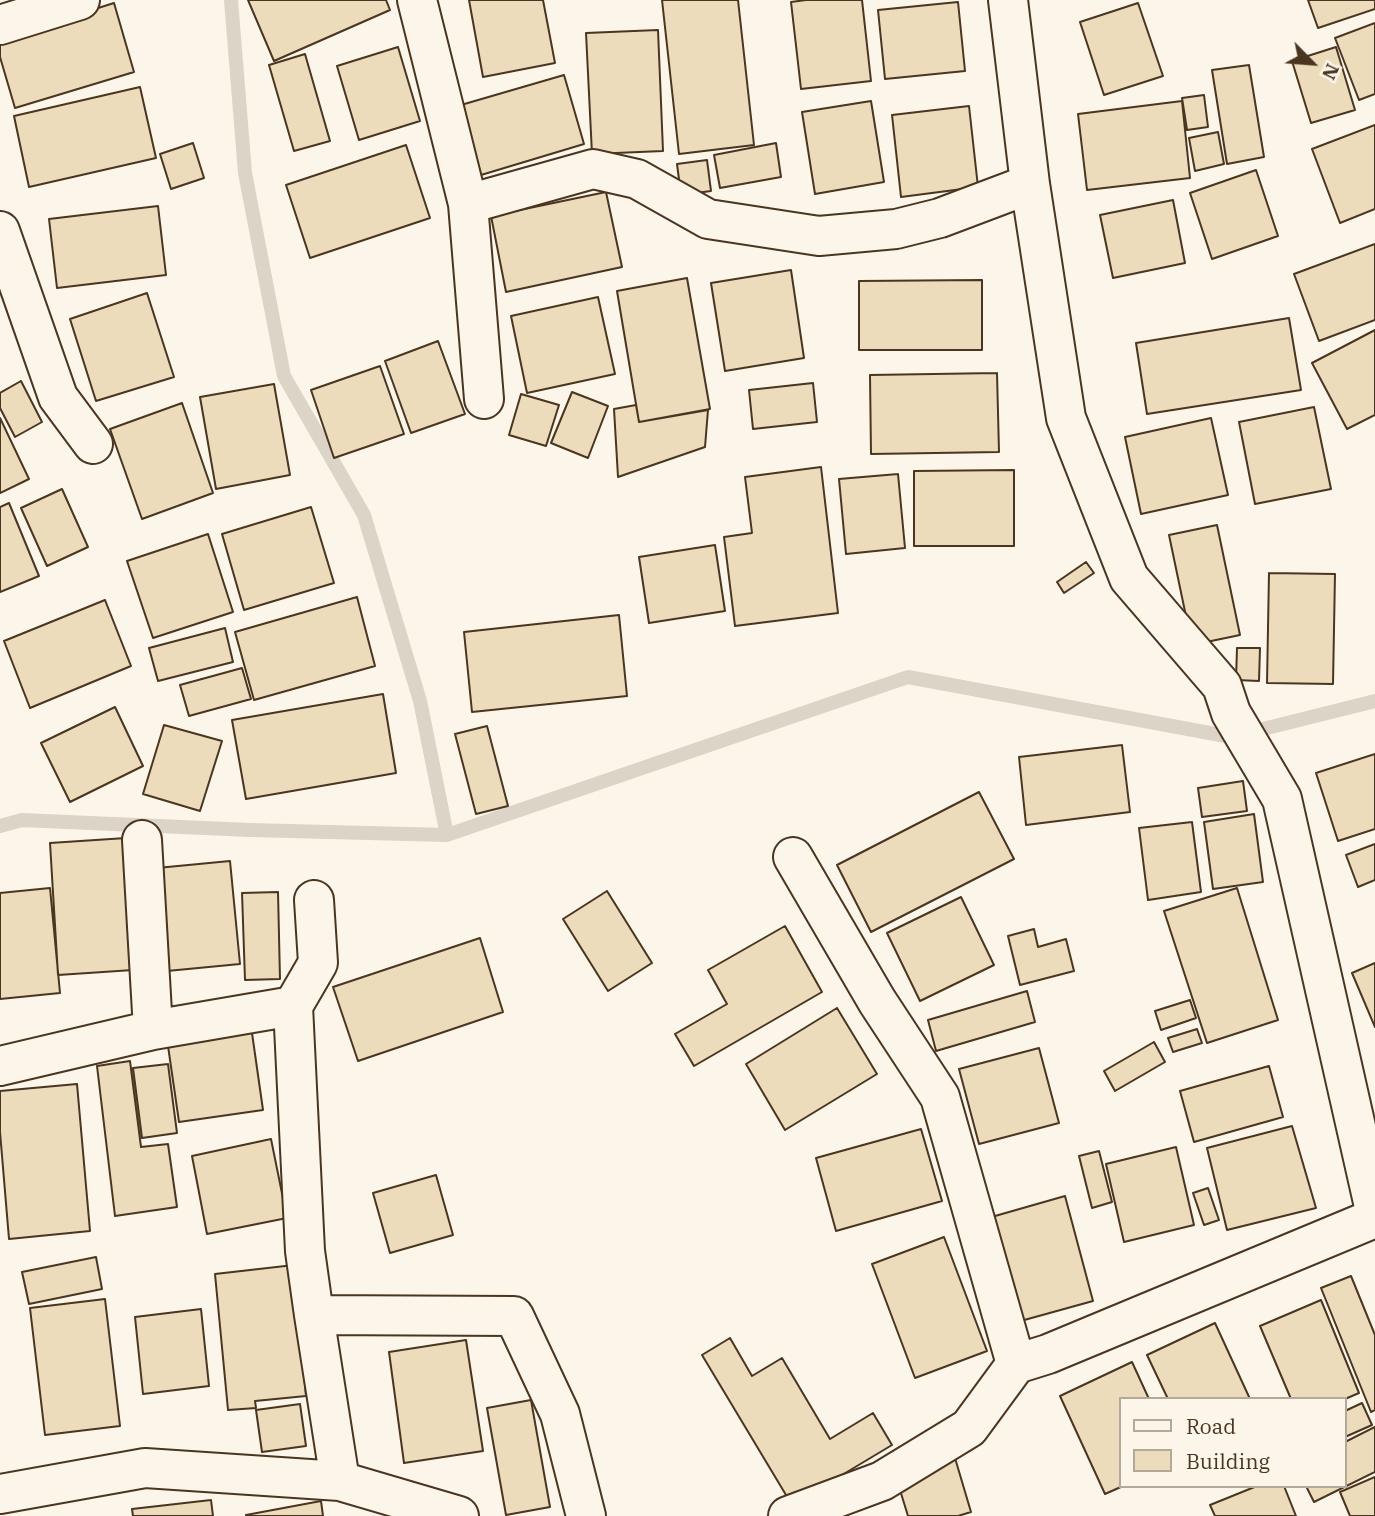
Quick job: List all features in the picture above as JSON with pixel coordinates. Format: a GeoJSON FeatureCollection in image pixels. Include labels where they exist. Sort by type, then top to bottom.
{"type":"FeatureCollection","features":[{"type":"Feature","properties":{"kind":"street"},"geometry":{"type":"LineString","coordinates":[[0,25],[80,0]]}},
{"type":"Feature","properties":{"kind":"street"},"geometry":{"type":"LineString","coordinates":[[417,0],[468,204],[484,399]]}},
{"type":"Feature","properties":{"kind":"street"},"geometry":{"type":"LineString","coordinates":[[1007,0],[1030,184],[1066,418],[1129,578],[1222,686],[1231,713],[1282,799],[1375,1211]]}},
{"type":"Feature","properties":{"kind":"street"},"geometry":{"type":"LineString","coordinates":[[468,204],[593,169],[637,179],[708,219],[819,236],[896,229],[940,218],[1030,184]]}},
{"type":"Feature","properties":{"kind":"street"},"geometry":{"type":"LineString","coordinates":[[0,231],[8,274],[58,397],[93,444]]}},
{"type":"Feature","properties":{"kind":"street"},"geometry":{"type":"LineString","coordinates":[[142,840],[153,1030]]}},
{"type":"Feature","properties":{"kind":"street"},"geometry":{"type":"LineString","coordinates":[[793,857],[877,1001],[940,1097],[1016,1364]]}},
{"type":"Feature","properties":{"kind":"street"},"geometry":{"type":"LineString","coordinates":[[314,900],[318,963],[293,1006],[305,1251],[340,1481]]}},
{"type":"Feature","properties":{"kind":"street"},"geometry":{"type":"LineString","coordinates":[[0,1066],[153,1030],[293,1006]]}},
{"type":"Feature","properties":{"kind":"street"},"geometry":{"type":"LineString","coordinates":[[788,1516],[882,1481],[969,1428],[1016,1364],[1048,1354],[1375,1218]]}},
{"type":"Feature","properties":{"kind":"street"},"geometry":{"type":"LineString","coordinates":[[314,1315],[514,1316],[560,1414],[586,1516]]}},
{"type":"Feature","properties":{"kind":"street"},"geometry":{"type":"LineString","coordinates":[[0,1494],[145,1468],[340,1481],[459,1516]]}},
{"type":"Feature","properties":{"kind":"building"},"geometry":{"type":"Polygon","coordinates":[[[248,0],[386,0],[390,10],[274,61],[248,0]]]}},
{"type":"Feature","properties":{"kind":"building"},"geometry":{"type":"Polygon","coordinates":[[[469,0],[543,0],[555,63],[483,77],[469,0]]]}},
{"type":"Feature","properties":{"kind":"building"},"geometry":{"type":"Polygon","coordinates":[[[662,0],[738,0],[754,145],[679,154],[662,0]]]}},
{"type":"Feature","properties":{"kind":"building"},"geometry":{"type":"Polygon","coordinates":[[[862,0],[871,81],[801,89],[791,2],[862,0]]]}},
{"type":"Feature","properties":{"kind":"building"},"geometry":{"type":"Polygon","coordinates":[[[1308,0],[1375,0],[1375,9],[1318,28],[1308,0]]]}},
{"type":"Feature","properties":{"kind":"building"},"geometry":{"type":"Polygon","coordinates":[[[958,2],[965,71],[885,79],[878,10],[958,2]]]}},
{"type":"Feature","properties":{"kind":"building"},"geometry":{"type":"Polygon","coordinates":[[[114,3],[134,72],[15,108],[0,57],[0,39],[114,3]]]}},
{"type":"Feature","properties":{"kind":"building"},"geometry":{"type":"Polygon","coordinates":[[[1138,3],[1163,76],[1104,95],[1080,22],[1138,3]]]}},
{"type":"Feature","properties":{"kind":"building"},"geometry":{"type":"Polygon","coordinates":[[[1375,23],[1375,94],[1359,100],[1335,38],[1375,23]]]}},
{"type":"Feature","properties":{"kind":"building"},"geometry":{"type":"Polygon","coordinates":[[[658,30],[663,151],[592,154],[586,33],[658,30]]]}},
{"type":"Feature","properties":{"kind":"building"},"geometry":{"type":"Polygon","coordinates":[[[398,47],[420,121],[359,140],[337,66],[398,47]]]}},
{"type":"Feature","properties":{"kind":"building"},"geometry":{"type":"Polygon","coordinates":[[[1336,47],[1355,110],[1311,123],[1292,61],[1336,47]]]}},
{"type":"Feature","properties":{"kind":"building"},"geometry":{"type":"Polygon","coordinates":[[[305,54],[330,141],[294,151],[269,65],[305,54]]]}},
{"type":"Feature","properties":{"kind":"building"},"geometry":{"type":"Polygon","coordinates":[[[1249,65],[1264,157],[1227,164],[1212,70],[1249,65]]]}},
{"type":"Feature","properties":{"kind":"building"},"geometry":{"type":"Polygon","coordinates":[[[564,75],[584,144],[481,175],[461,105],[564,75]]]}},
{"type":"Feature","properties":{"kind":"building"},"geometry":{"type":"Polygon","coordinates":[[[140,87],[156,158],[29,187],[14,116],[140,87]]]}},
{"type":"Feature","properties":{"kind":"building"},"geometry":{"type":"Polygon","coordinates":[[[1204,95],[1208,127],[1187,130],[1182,98],[1204,95]]]}},
{"type":"Feature","properties":{"kind":"building"},"geometry":{"type":"Polygon","coordinates":[[[871,101],[884,182],[815,194],[802,112],[871,101]]]}},
{"type":"Feature","properties":{"kind":"building"},"geometry":{"type":"Polygon","coordinates":[[[1182,101],[1190,178],[1087,190],[1078,114],[1182,101]]]}},
{"type":"Feature","properties":{"kind":"building"},"geometry":{"type":"Polygon","coordinates":[[[969,106],[978,187],[901,197],[892,115],[969,106]]]}},
{"type":"Feature","properties":{"kind":"building"},"geometry":{"type":"Polygon","coordinates":[[[1375,125],[1375,209],[1340,223],[1312,149],[1375,125]]]}},
{"type":"Feature","properties":{"kind":"building"},"geometry":{"type":"Polygon","coordinates":[[[1218,132],[1224,164],[1195,171],[1189,138],[1218,132]]]}},
{"type":"Feature","properties":{"kind":"building"},"geometry":{"type":"Polygon","coordinates":[[[193,143],[204,178],[171,189],[160,154],[193,143]]]}},
{"type":"Feature","properties":{"kind":"building"},"geometry":{"type":"Polygon","coordinates":[[[776,143],[781,177],[720,188],[714,155],[776,143]]]}},
{"type":"Feature","properties":{"kind":"building"},"geometry":{"type":"Polygon","coordinates":[[[406,145],[430,218],[310,258],[286,185],[406,145]]]}},
{"type":"Feature","properties":{"kind":"building"},"geometry":{"type":"Polygon","coordinates":[[[707,160],[711,191],[681,195],[677,164],[707,160]]]}},
{"type":"Feature","properties":{"kind":"building"},"geometry":{"type":"Polygon","coordinates":[[[1256,170],[1278,236],[1212,259],[1190,193],[1256,170]]]}},
{"type":"Feature","properties":{"kind":"building"},"geometry":{"type":"Polygon","coordinates":[[[606,192],[622,267],[506,292],[491,216],[606,192]]]}},
{"type":"Feature","properties":{"kind":"building"},"geometry":{"type":"Polygon","coordinates":[[[1173,200],[1185,263],[1113,278],[1100,215],[1173,200]]]}},
{"type":"Feature","properties":{"kind":"building"},"geometry":{"type":"Polygon","coordinates":[[[158,206],[166,275],[57,288],[49,219],[158,206]]]}},
{"type":"Feature","properties":{"kind":"building"},"geometry":{"type":"Polygon","coordinates":[[[1375,244],[1375,320],[1319,341],[1294,274],[1375,244]]]}},
{"type":"Feature","properties":{"kind":"building"},"geometry":{"type":"Polygon","coordinates":[[[791,270],[804,358],[725,371],[711,283],[791,270]]]}},
{"type":"Feature","properties":{"kind":"building"},"geometry":{"type":"Polygon","coordinates":[[[687,278],[710,409],[639,422],[617,291],[687,278]]]}},
{"type":"Feature","properties":{"kind":"building"},"geometry":{"type":"Polygon","coordinates":[[[982,280],[982,350],[859,350],[859,281],[982,280]]]}},
{"type":"Feature","properties":{"kind":"building"},"geometry":{"type":"Polygon","coordinates":[[[147,293],[174,377],[96,401],[70,319],[147,293]]]}},
{"type":"Feature","properties":{"kind":"building"},"geometry":{"type":"Polygon","coordinates":[[[598,297],[615,374],[527,393],[511,316],[598,297]]]}},
{"type":"Feature","properties":{"kind":"building"},"geometry":{"type":"Polygon","coordinates":[[[1289,318],[1301,390],[1147,414],[1136,343],[1289,318]]]}},
{"type":"Feature","properties":{"kind":"building"},"geometry":{"type":"Polygon","coordinates":[[[1375,330],[1375,415],[1347,429],[1312,363],[1375,330]]]}},
{"type":"Feature","properties":{"kind":"building"},"geometry":{"type":"Polygon","coordinates":[[[438,341],[465,414],[411,433],[385,361],[438,341]]]}},
{"type":"Feature","properties":{"kind":"building"},"geometry":{"type":"Polygon","coordinates":[[[380,366],[404,434],[334,458],[311,390],[380,366]]]}},
{"type":"Feature","properties":{"kind":"building"},"geometry":{"type":"Polygon","coordinates":[[[997,373],[999,452],[871,454],[870,375],[997,373]]]}},
{"type":"Feature","properties":{"kind":"building"},"geometry":{"type":"Polygon","coordinates":[[[21,381],[42,422],[15,437],[0,408],[0,393],[21,381]]]}},
{"type":"Feature","properties":{"kind":"building"},"geometry":{"type":"Polygon","coordinates":[[[813,383],[817,422],[753,429],[749,390],[813,383]]]}},
{"type":"Feature","properties":{"kind":"building"},"geometry":{"type":"Polygon","coordinates":[[[274,384],[290,475],[216,489],[200,397],[274,384]]]}},
{"type":"Feature","properties":{"kind":"building"},"geometry":{"type":"Polygon","coordinates":[[[572,392],[608,406],[588,458],[551,443],[572,392]]]}},
{"type":"Feature","properties":{"kind":"building"},"geometry":{"type":"Polygon","coordinates":[[[521,394],[559,405],[546,446],[509,435],[521,394]]]}},
{"type":"Feature","properties":{"kind":"building"},"geometry":{"type":"Polygon","coordinates":[[[182,403],[213,493],[142,519],[110,429],[182,403]]]}},
{"type":"Feature","properties":{"kind":"building"},"geometry":{"type":"Polygon","coordinates":[[[636,405],[639,422],[708,410],[705,447],[618,477],[614,409],[636,405]]]}},
{"type":"Feature","properties":{"kind":"building"},"geometry":{"type":"Polygon","coordinates":[[[1314,407],[1331,489],[1255,504],[1239,422],[1314,407]]]}},
{"type":"Feature","properties":{"kind":"building"},"geometry":{"type":"Polygon","coordinates":[[[0,418],[29,479],[0,493],[0,418]]]}},
{"type":"Feature","properties":{"kind":"building"},"geometry":{"type":"Polygon","coordinates":[[[1211,418],[1228,495],[1141,514],[1125,437],[1211,418]]]}},
{"type":"Feature","properties":{"kind":"building"},"geometry":{"type":"Polygon","coordinates":[[[821,467],[838,613],[735,626],[724,537],[752,533],[745,477],[821,467]]]}},
{"type":"Feature","properties":{"kind":"building"},"geometry":{"type":"Polygon","coordinates":[[[1014,470],[1014,546],[914,546],[914,471],[1014,470]]]}},
{"type":"Feature","properties":{"kind":"building"},"geometry":{"type":"Polygon","coordinates":[[[898,474],[905,548],[846,554],[839,479],[898,474]]]}},
{"type":"Feature","properties":{"kind":"building"},"geometry":{"type":"Polygon","coordinates":[[[62,489],[88,547],[47,566],[21,508],[62,489]]]}},
{"type":"Feature","properties":{"kind":"building"},"geometry":{"type":"Polygon","coordinates":[[[9,503],[39,576],[0,592],[0,507],[9,503]]]}},
{"type":"Feature","properties":{"kind":"building"},"geometry":{"type":"Polygon","coordinates":[[[311,507],[334,583],[244,610],[222,534],[311,507]]]}},
{"type":"Feature","properties":{"kind":"building"},"geometry":{"type":"Polygon","coordinates":[[[1217,525],[1240,635],[1192,645],[1169,535],[1217,525]]]}},
{"type":"Feature","properties":{"kind":"building"},"geometry":{"type":"Polygon","coordinates":[[[208,534],[233,612],[153,638],[127,561],[208,534]]]}},
{"type":"Feature","properties":{"kind":"building"},"geometry":{"type":"Polygon","coordinates":[[[715,545],[725,611],[649,623],[639,557],[715,545]]]}},
{"type":"Feature","properties":{"kind":"building"},"geometry":{"type":"Polygon","coordinates":[[[1086,562],[1094,573],[1064,593],[1057,582],[1086,562]]]}},
{"type":"Feature","properties":{"kind":"building"},"geometry":{"type":"Polygon","coordinates":[[[1269,573],[1335,574],[1333,684],[1267,683],[1269,573]]]}},
{"type":"Feature","properties":{"kind":"building"},"geometry":{"type":"Polygon","coordinates":[[[357,597],[375,666],[254,700],[235,632],[357,597]]]}},
{"type":"Feature","properties":{"kind":"building"},"geometry":{"type":"Polygon","coordinates":[[[105,600],[131,666],[30,708],[4,641],[105,600]]]}},
{"type":"Feature","properties":{"kind":"building"},"geometry":{"type":"Polygon","coordinates":[[[619,615],[627,696],[472,712],[464,632],[619,615]]]}},
{"type":"Feature","properties":{"kind":"building"},"geometry":{"type":"Polygon","coordinates":[[[225,628],[233,662],[158,681],[149,648],[225,628]]]}},
{"type":"Feature","properties":{"kind":"building"},"geometry":{"type":"Polygon","coordinates":[[[1237,648],[1260,648],[1259,681],[1236,680],[1237,648]]]}},
{"type":"Feature","properties":{"kind":"building"},"geometry":{"type":"Polygon","coordinates":[[[242,668],[251,699],[189,716],[180,685],[242,668]]]}},
{"type":"Feature","properties":{"kind":"building"},"geometry":{"type":"Polygon","coordinates":[[[383,694],[396,773],[246,799],[232,720],[383,694]]]}},
{"type":"Feature","properties":{"kind":"building"},"geometry":{"type":"Polygon","coordinates":[[[115,707],[143,766],[70,802],[41,743],[115,707]]]}},
{"type":"Feature","properties":{"kind":"building"},"geometry":{"type":"Polygon","coordinates":[[[164,725],[222,741],[200,811],[143,794],[164,725]]]}},
{"type":"Feature","properties":{"kind":"building"},"geometry":{"type":"Polygon","coordinates":[[[487,726],[508,806],[476,814],[455,734],[487,726]]]}},
{"type":"Feature","properties":{"kind":"building"},"geometry":{"type":"Polygon","coordinates":[[[1122,745],[1130,812],[1026,825],[1019,757],[1122,745]]]}},
{"type":"Feature","properties":{"kind":"building"},"geometry":{"type":"Polygon","coordinates":[[[1375,754],[1375,829],[1338,841],[1316,773],[1375,754]]]}},
{"type":"Feature","properties":{"kind":"building"},"geometry":{"type":"Polygon","coordinates":[[[1243,781],[1247,811],[1202,817],[1198,788],[1243,781]]]}},
{"type":"Feature","properties":{"kind":"building"},"geometry":{"type":"Polygon","coordinates":[[[979,792],[1014,859],[871,932],[837,865],[979,792]]]}},
{"type":"Feature","properties":{"kind":"building"},"geometry":{"type":"Polygon","coordinates":[[[1254,814],[1263,882],[1213,889],[1204,822],[1254,814]]]}},
{"type":"Feature","properties":{"kind":"building"},"geometry":{"type":"Polygon","coordinates":[[[1192,822],[1201,892],[1148,900],[1139,828],[1192,822]]]}},
{"type":"Feature","properties":{"kind":"building"},"geometry":{"type":"Polygon","coordinates":[[[126,838],[133,970],[58,975],[50,843],[126,838]]]}},
{"type":"Feature","properties":{"kind":"building"},"geometry":{"type":"Polygon","coordinates":[[[1375,844],[1375,880],[1358,887],[1346,855],[1375,844]]]}},
{"type":"Feature","properties":{"kind":"building"},"geometry":{"type":"Polygon","coordinates":[[[230,861],[240,964],[167,971],[157,868],[230,861]]]}},
{"type":"Feature","properties":{"kind":"building"},"geometry":{"type":"Polygon","coordinates":[[[50,888],[60,993],[0,999],[0,893],[50,888]]]}},
{"type":"Feature","properties":{"kind":"building"},"geometry":{"type":"Polygon","coordinates":[[[1237,888],[1278,1020],[1207,1043],[1164,911],[1237,888]]]}},
{"type":"Feature","properties":{"kind":"building"},"geometry":{"type":"Polygon","coordinates":[[[607,891],[652,963],[608,991],[563,919],[607,891]]]}},
{"type":"Feature","properties":{"kind":"building"},"geometry":{"type":"Polygon","coordinates":[[[278,892],[280,979],[245,980],[242,893],[278,892]]]}},
{"type":"Feature","properties":{"kind":"building"},"geometry":{"type":"Polygon","coordinates":[[[961,897],[994,965],[920,1001],[887,933],[961,897]]]}},
{"type":"Feature","properties":{"kind":"building"},"geometry":{"type":"Polygon","coordinates":[[[785,926],[822,992],[694,1066],[675,1034],[727,1004],[708,970],[785,926]]]}},
{"type":"Feature","properties":{"kind":"building"},"geometry":{"type":"Polygon","coordinates":[[[1034,929],[1038,947],[1066,939],[1074,971],[1020,985],[1008,936],[1034,929]]]}},
{"type":"Feature","properties":{"kind":"building"},"geometry":{"type":"Polygon","coordinates":[[[480,938],[503,1012],[358,1061],[333,987],[480,938]]]}},
{"type":"Feature","properties":{"kind":"building"},"geometry":{"type":"Polygon","coordinates":[[[1375,963],[1375,1027],[1352,973],[1375,963]]]}},
{"type":"Feature","properties":{"kind":"building"},"geometry":{"type":"Polygon","coordinates":[[[1027,991],[1035,1022],[936,1051],[928,1020],[1027,991]]]}},
{"type":"Feature","properties":{"kind":"building"},"geometry":{"type":"Polygon","coordinates":[[[1190,1000],[1196,1018],[1161,1030],[1155,1011],[1190,1000]]]}},
{"type":"Feature","properties":{"kind":"building"},"geometry":{"type":"Polygon","coordinates":[[[837,1008],[877,1074],[785,1130],[746,1064],[837,1008]]]}},
{"type":"Feature","properties":{"kind":"building"},"geometry":{"type":"Polygon","coordinates":[[[251,1026],[263,1110],[179,1122],[167,1039],[251,1026]]]}},
{"type":"Feature","properties":{"kind":"building"},"geometry":{"type":"Polygon","coordinates":[[[1197,1029],[1202,1043],[1173,1052],[1168,1038],[1197,1029]]]}},
{"type":"Feature","properties":{"kind":"building"},"geometry":{"type":"Polygon","coordinates":[[[1154,1042],[1165,1062],[1115,1091],[1104,1071],[1154,1042]]]}},
{"type":"Feature","properties":{"kind":"building"},"geometry":{"type":"Polygon","coordinates":[[[1039,1048],[1059,1123],[979,1144],[959,1069],[1039,1048]]]}},
{"type":"Feature","properties":{"kind":"building"},"geometry":{"type":"Polygon","coordinates":[[[130,1061],[141,1147],[168,1144],[177,1207],[115,1216],[97,1066],[130,1061]]]}},
{"type":"Feature","properties":{"kind":"building"},"geometry":{"type":"Polygon","coordinates":[[[168,1064],[177,1133],[142,1138],[133,1068],[168,1064]]]}},
{"type":"Feature","properties":{"kind":"building"},"geometry":{"type":"Polygon","coordinates":[[[1269,1066],[1283,1117],[1194,1142],[1180,1091],[1269,1066]]]}},
{"type":"Feature","properties":{"kind":"building"},"geometry":{"type":"Polygon","coordinates":[[[77,1084],[90,1231],[9,1239],[0,1132],[0,1091],[77,1084]]]}},
{"type":"Feature","properties":{"kind":"building"},"geometry":{"type":"Polygon","coordinates":[[[1292,1126],[1316,1208],[1227,1230],[1207,1148],[1292,1126]]]}},
{"type":"Feature","properties":{"kind":"building"},"geometry":{"type":"Polygon","coordinates":[[[921,1129],[942,1201],[836,1231],[816,1158],[921,1129]]]}},
{"type":"Feature","properties":{"kind":"building"},"geometry":{"type":"Polygon","coordinates":[[[271,1139],[287,1218],[207,1234],[192,1156],[271,1139]]]}},
{"type":"Feature","properties":{"kind":"building"},"geometry":{"type":"Polygon","coordinates":[[[1176,1147],[1194,1225],[1124,1242],[1106,1164],[1176,1147]]]}},
{"type":"Feature","properties":{"kind":"building"},"geometry":{"type":"Polygon","coordinates":[[[1099,1151],[1112,1202],[1092,1208],[1079,1156],[1099,1151]]]}},
{"type":"Feature","properties":{"kind":"building"},"geometry":{"type":"Polygon","coordinates":[[[436,1175],[453,1235],[390,1253],[373,1193],[436,1175]]]}},
{"type":"Feature","properties":{"kind":"building"},"geometry":{"type":"Polygon","coordinates":[[[1208,1188],[1219,1220],[1204,1225],[1193,1193],[1208,1188]]]}},
{"type":"Feature","properties":{"kind":"building"},"geometry":{"type":"Polygon","coordinates":[[[1065,1196],[1093,1301],[1017,1322],[988,1218],[1065,1196]]]}},
{"type":"Feature","properties":{"kind":"building"},"geometry":{"type":"Polygon","coordinates":[[[944,1237],[987,1351],[915,1378],[872,1264],[944,1237]]]}},
{"type":"Feature","properties":{"kind":"building"},"geometry":{"type":"Polygon","coordinates":[[[96,1257],[102,1289],[29,1304],[22,1272],[96,1257]]]}},
{"type":"Feature","properties":{"kind":"building"},"geometry":{"type":"Polygon","coordinates":[[[294,1265],[306,1396],[255,1401],[256,1408],[228,1410],[215,1274],[294,1265]]]}},
{"type":"Feature","properties":{"kind":"building"},"geometry":{"type":"Polygon","coordinates":[[[1351,1276],[1375,1335],[1375,1410],[1371,1412],[1321,1288],[1351,1276]]]}},
{"type":"Feature","properties":{"kind":"building"},"geometry":{"type":"Polygon","coordinates":[[[105,1299],[120,1426],[45,1435],[30,1308],[105,1299]]]}},
{"type":"Feature","properties":{"kind":"building"},"geometry":{"type":"Polygon","coordinates":[[[1321,1300],[1359,1393],[1347,1398],[1290,1397],[1260,1326],[1321,1300]]]}},
{"type":"Feature","properties":{"kind":"building"},"geometry":{"type":"Polygon","coordinates":[[[201,1309],[209,1386],[143,1394],[135,1317],[201,1309]]]}},
{"type":"Feature","properties":{"kind":"building"},"geometry":{"type":"Polygon","coordinates":[[[1215,1323],[1249,1397],[1167,1397],[1147,1355],[1215,1323]]]}},
{"type":"Feature","properties":{"kind":"building"},"geometry":{"type":"Polygon","coordinates":[[[730,1338],[752,1376],[782,1358],[830,1439],[873,1413],[892,1445],[792,1505],[702,1355],[730,1338]]]}},
{"type":"Feature","properties":{"kind":"building"},"geometry":{"type":"Polygon","coordinates":[[[466,1340],[483,1451],[404,1463],[389,1352],[466,1340]]]}},
{"type":"Feature","properties":{"kind":"building"},"geometry":{"type":"Polygon","coordinates":[[[1132,1362],[1148,1397],[1120,1397],[1120,1487],[1105,1494],[1060,1396],[1132,1362]]]}},
{"type":"Feature","properties":{"kind":"building"},"geometry":{"type":"Polygon","coordinates":[[[531,1400],[550,1507],[506,1515],[487,1408],[531,1400]]]}},
{"type":"Feature","properties":{"kind":"building"},"geometry":{"type":"Polygon","coordinates":[[[1362,1403],[1372,1425],[1347,1436],[1347,1410],[1362,1403]]]}},
{"type":"Feature","properties":{"kind":"building"},"geometry":{"type":"Polygon","coordinates":[[[300,1404],[306,1446],[262,1452],[256,1410],[300,1404]]]}},
{"type":"Feature","properties":{"kind":"building"},"geometry":{"type":"Polygon","coordinates":[[[1375,1427],[1375,1472],[1347,1486],[1347,1441],[1375,1427]]]}},
{"type":"Feature","properties":{"kind":"building"},"geometry":{"type":"Polygon","coordinates":[[[955,1458],[971,1512],[958,1516],[908,1516],[896,1477],[955,1458]]]}},
{"type":"Feature","properties":{"kind":"building"},"geometry":{"type":"Polygon","coordinates":[[[1375,1477],[1375,1516],[1350,1516],[1340,1492],[1375,1477]]]}},
{"type":"Feature","properties":{"kind":"building"},"geometry":{"type":"Polygon","coordinates":[[[1252,1488],[1285,1488],[1296,1516],[1215,1516],[1210,1505],[1252,1488]]]}},
{"type":"Feature","properties":{"kind":"building"},"geometry":{"type":"Polygon","coordinates":[[[1307,1488],[1342,1488],[1314,1502],[1307,1488]]]}},
{"type":"Feature","properties":{"kind":"building"},"geometry":{"type":"Polygon","coordinates":[[[211,1500],[213,1516],[133,1516],[132,1509],[211,1500]]]}},
{"type":"Feature","properties":{"kind":"building"},"geometry":{"type":"Polygon","coordinates":[[[321,1501],[323,1516],[246,1516],[246,1515],[321,1501]]]}},
{"type":"Feature","properties":{"kind":"waterway"},"geometry":{"type":"LineString","coordinates":[[231,0],[245,173],[284,376],[364,515],[420,701],[447,835]]}},
{"type":"Feature","properties":{"kind":"waterway"},"geometry":{"type":"LineString","coordinates":[[0,826],[22,820],[447,835],[908,677],[1231,737],[1375,701]]}}]}
